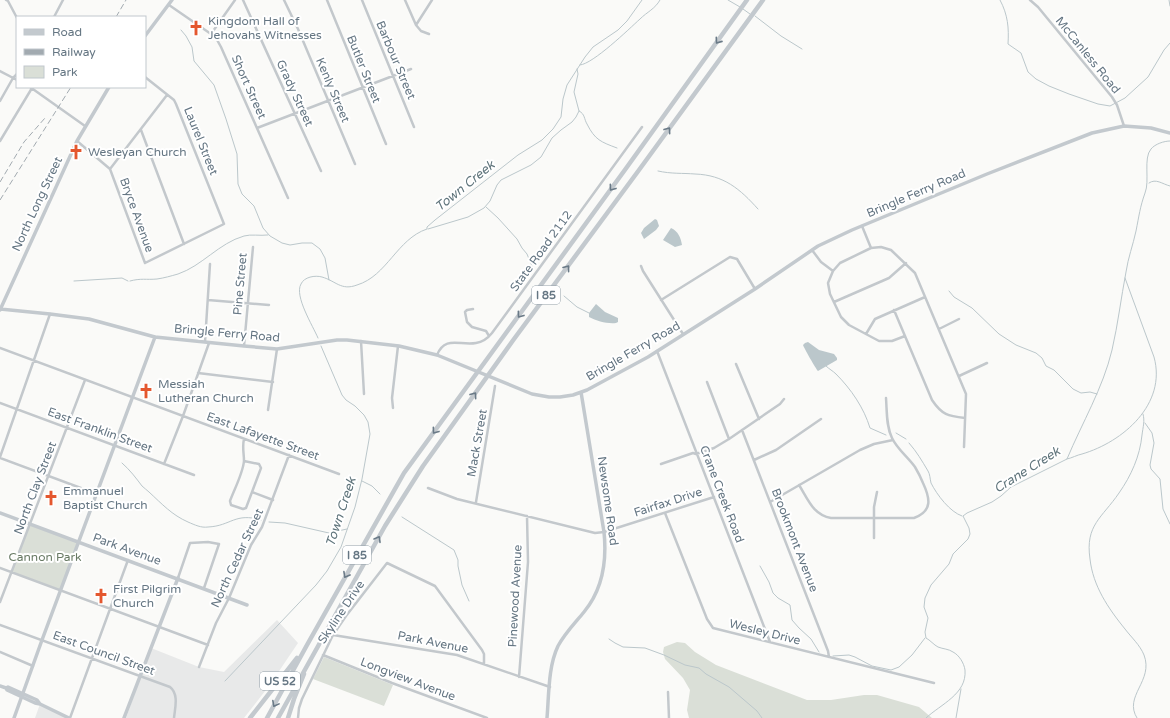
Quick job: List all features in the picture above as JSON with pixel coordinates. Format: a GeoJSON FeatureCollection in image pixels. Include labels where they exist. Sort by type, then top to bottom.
{"type":"FeatureCollection","features":[{"type":"Feature","properties":{"kind":"highway","name":"I 85"},"geometry":{"type":"LineString","coordinates":[[268,718],[306,645],[404,474],[747,0]]}},
{"type":"Feature","properties":{"kind":"highway","name":"I 85"},"geometry":{"type":"LineString","coordinates":[[278,718],[310,658],[385,526],[423,466],[514,339],[763,0]]}},
{"type":"Feature","properties":{"kind":"highway","name":"US 52"},"geometry":{"type":"LineString","coordinates":[[251,717],[281,680],[306,645]]}},
{"type":"Feature","properties":{"kind":"highway","name":"US 52"},"geometry":{"type":"LineString","coordinates":[[288,718],[310,658]]}},
{"type":"Feature","properties":{"kind":"street"},"geometry":{"type":"LineString","coordinates":[[8,0],[16,16]]}},
{"type":"Feature","properties":{"kind":"street"},"geometry":{"type":"LineString","coordinates":[[55,16],[63,0]]}},
{"type":"Feature","properties":{"kind":"street"},"geometry":{"type":"LineString","coordinates":[[146,35],[172,0]]}},
{"type":"Feature","properties":{"kind":"street"},"geometry":{"type":"LineString","coordinates":[[211,34],[235,0]]}},
{"type":"Feature","properties":{"kind":"street","name":"Grady Street"},"geometry":{"type":"LineString","coordinates":[[242,0],[321,171]]}},
{"type":"Feature","properties":{"kind":"street","name":"Kenly Street"},"geometry":{"type":"LineString","coordinates":[[284,0],[298,29],[355,164]]}},
{"type":"Feature","properties":{"kind":"street","name":"Butler Street"},"geometry":{"type":"LineString","coordinates":[[327,0],[386,144]]}},
{"type":"Feature","properties":{"kind":"street","name":"Barbour Street"},"geometry":{"type":"LineString","coordinates":[[362,0],[414,127]]}},
{"type":"Feature","properties":{"kind":"street"},"geometry":{"type":"LineString","coordinates":[[405,0],[416,25],[421,30],[429,34]]}},
{"type":"Feature","properties":{"kind":"street"},"geometry":{"type":"LineString","coordinates":[[416,25],[432,0]]}},
{"type":"Feature","properties":{"kind":"street","name":"McCanless Road"},"geometry":{"type":"LineString","coordinates":[[1030,0],[1038,7],[1116,103],[1124,126]]}},
{"type":"Feature","properties":{"kind":"street","name":"Short Street"},"geometry":{"type":"LineString","coordinates":[[169,5],[211,34],[216,38],[221,46],[288,198]]}},
{"type":"Feature","properties":{"kind":"street"},"geometry":{"type":"LineString","coordinates":[[257,128],[411,69]]}},
{"type":"Feature","properties":{"kind":"street"},"geometry":{"type":"LineString","coordinates":[[0,70],[16,80]]}},
{"type":"Feature","properties":{"kind":"street"},"geometry":{"type":"LineString","coordinates":[[0,101],[16,75]]}},
{"type":"Feature","properties":{"kind":"street","name":"Laurel Street"},"geometry":{"type":"LineString","coordinates":[[146,78],[176,104],[224,224],[184,244]]}},
{"type":"Feature","properties":{"kind":"street"},"geometry":{"type":"LineString","coordinates":[[0,141],[31,88],[85,126]]}},
{"type":"Feature","properties":{"kind":"street","name":"North Long Street"},"geometry":{"type":"LineString","coordinates":[[0,310],[77,141],[108,88]]}},
{"type":"Feature","properties":{"kind":"street"},"geometry":{"type":"LineString","coordinates":[[110,169],[167,95]]}},
{"type":"Feature","properties":{"kind":"street","name":"Bringle Ferry Road"},"geometry":{"type":"LineString","coordinates":[[0,310],[50,314],[89,320],[155,337],[277,349],[336,340],[362,341],[399,346],[438,355],[535,395],[560,397],[581,392],[624,371],[755,289],[812,250],[862,226],[1073,139],[1092,133],[1124,126],[1151,128],[1170,133]]}},
{"type":"Feature","properties":{"kind":"street","name":"State Road 2112"},"geometry":{"type":"LineString","coordinates":[[489,336],[642,127]]}},
{"type":"Feature","properties":{"kind":"street"},"geometry":{"type":"LineString","coordinates":[[141,130],[184,244]]}},
{"type":"Feature","properties":{"kind":"street","name":"Bryce Avenue"},"geometry":{"type":"LineString","coordinates":[[77,141],[110,169],[145,263],[184,244]]}},
{"type":"Feature","properties":{"kind":"street"},"geometry":{"type":"LineString","coordinates":[[862,226],[871,248]]}},
{"type":"Feature","properties":{"kind":"street","name":"Pine Street"},"geometry":{"type":"LineString","coordinates":[[244,346],[253,247]]}},
{"type":"Feature","properties":{"kind":"street"},"geometry":{"type":"LineString","coordinates":[[905,336],[892,341],[879,341],[849,326],[840,317],[830,294],[828,283],[833,271],[840,263],[871,248],[881,247],[891,250],[915,273],[966,394],[964,447]]}},
{"type":"Feature","properties":{"kind":"street"},"geometry":{"type":"LineString","coordinates":[[812,250],[821,262],[833,271]]}},
{"type":"Feature","properties":{"kind":"street"},"geometry":{"type":"LineString","coordinates":[[661,300],[726,258],[732,256],[737,259],[755,289]]}},
{"type":"Feature","properties":{"kind":"street"},"geometry":{"type":"LineString","coordinates":[[834,302],[889,278],[906,263]]}},
{"type":"Feature","properties":{"kind":"street"},"geometry":{"type":"LineString","coordinates":[[164,464],[183,416],[207,342],[210,264]]}},
{"type":"Feature","properties":{"kind":"street"},"geometry":{"type":"LineString","coordinates":[[641,266],[661,300],[684,334]]}},
{"type":"Feature","properties":{"kind":"street"},"geometry":{"type":"LineString","coordinates":[[866,334],[875,319],[925,297]]}},
{"type":"Feature","properties":{"kind":"street"},"geometry":{"type":"LineString","coordinates":[[208,300],[270,305]]}},
{"type":"Feature","properties":{"kind":"street"},"geometry":{"type":"LineString","coordinates":[[438,355],[440,347],[446,344],[477,343],[489,336],[486,331],[472,328],[466,322],[465,312],[473,309]]}},
{"type":"Feature","properties":{"kind":"street"},"geometry":{"type":"LineString","coordinates":[[894,310],[932,400],[938,410],[950,416],[965,418]]}},
{"type":"Feature","properties":{"kind":"street"},"geometry":{"type":"LineString","coordinates":[[50,314],[0,457],[97,494]]}},
{"type":"Feature","properties":{"kind":"street"},"geometry":{"type":"LineString","coordinates":[[938,329],[959,319]]}},
{"type":"Feature","properties":{"kind":"street"},"geometry":{"type":"LineString","coordinates":[[14,718],[155,337]]}},
{"type":"Feature","properties":{"kind":"street"},"geometry":{"type":"LineString","coordinates":[[362,341],[364,394]]}},
{"type":"Feature","properties":{"kind":"street"},"geometry":{"type":"LineString","coordinates":[[393,408],[392,398],[399,346]]}},
{"type":"Feature","properties":{"kind":"street","name":"East Lafayette Street"},"geometry":{"type":"LineString","coordinates":[[0,348],[340,474]]}},
{"type":"Feature","properties":{"kind":"street"},"geometry":{"type":"LineString","coordinates":[[268,410],[277,349]]}},
{"type":"Feature","properties":{"kind":"street","name":"Crane Creek Road"},"geometry":{"type":"LineString","coordinates":[[657,351],[770,643]]}},
{"type":"Feature","properties":{"kind":"street"},"geometry":{"type":"LineString","coordinates":[[959,376],[987,363]]}},
{"type":"Feature","properties":{"kind":"street"},"geometry":{"type":"LineString","coordinates":[[736,364],[759,418]]}},
{"type":"Feature","properties":{"kind":"street"},"geometry":{"type":"LineString","coordinates":[[198,373],[273,382]]}},
{"type":"Feature","properties":{"kind":"street","name":"North Clay Street"},"geometry":{"type":"LineString","coordinates":[[0,602],[85,380]]}},
{"type":"Feature","properties":{"kind":"street"},"geometry":{"type":"LineString","coordinates":[[707,382],[729,440]]}},
{"type":"Feature","properties":{"kind":"street","name":"Mack Street"},"geometry":{"type":"LineString","coordinates":[[476,502],[495,386]]}},
{"type":"Feature","properties":{"kind":"street","name":"Newsome Road"},"geometry":{"type":"LineString","coordinates":[[547,718],[552,666],[558,647],[598,592],[604,561],[604,532],[581,392]]}},
{"type":"Feature","properties":{"kind":"street"},"geometry":{"type":"LineString","coordinates":[[799,485],[812,508],[823,517],[914,518],[922,516],[929,501],[928,493],[918,472],[893,440],[888,426],[886,398]]}},
{"type":"Feature","properties":{"kind":"street"},"geometry":{"type":"LineString","coordinates":[[661,464],[693,453],[696,454],[714,448],[729,440],[780,404],[784,399]]}},
{"type":"Feature","properties":{"kind":"street","name":"East Franklin Street"},"geometry":{"type":"LineString","coordinates":[[0,403],[194,475]]}},
{"type":"Feature","properties":{"kind":"street"},"geometry":{"type":"LineString","coordinates":[[754,460],[776,450],[821,419]]}},
{"type":"Feature","properties":{"kind":"street","name":"Brookmont Avenue"},"geometry":{"type":"LineString","coordinates":[[742,430],[830,657]]}},
{"type":"Feature","properties":{"kind":"street"},"geometry":{"type":"LineString","coordinates":[[244,439],[242,448],[244,461],[230,501],[231,505],[243,509],[246,508],[261,468],[259,464],[244,461]]}},
{"type":"Feature","properties":{"kind":"street"},"geometry":{"type":"LineString","coordinates":[[770,502],[860,450],[874,444],[893,440]]}},
{"type":"Feature","properties":{"kind":"street","name":"North Cedar Street"},"geometry":{"type":"LineString","coordinates":[[199,667],[216,623],[229,598],[251,545],[262,527],[289,455]]}},
{"type":"Feature","properties":{"kind":"street"},"geometry":{"type":"LineString","coordinates":[[428,488],[457,499],[476,502],[589,532],[604,532]]}},
{"type":"Feature","properties":{"kind":"street"},"geometry":{"type":"LineString","coordinates":[[252,492],[273,500]]}},
{"type":"Feature","properties":{"kind":"street"},"geometry":{"type":"LineString","coordinates":[[874,538],[874,507],[877,492]]}},
{"type":"Feature","properties":{"kind":"street","name":"Fairfax Drive"},"geometry":{"type":"LineString","coordinates":[[604,532],[714,497]]}},
{"type":"Feature","properties":{"kind":"street","name":"Park Avenue"},"geometry":{"type":"LineString","coordinates":[[0,513],[178,578],[247,605]]}},
{"type":"Feature","properties":{"kind":"street","name":"Wesley Drive"},"geometry":{"type":"LineString","coordinates":[[665,513],[710,625],[716,629],[934,683]]}},
{"type":"Feature","properties":{"kind":"street","name":"Pinewood Avenue"},"geometry":{"type":"LineString","coordinates":[[519,677],[528,562],[527,516]]}},
{"type":"Feature","properties":{"kind":"street"},"geometry":{"type":"LineString","coordinates":[[124,718],[190,543],[208,542],[219,544],[204,588]]}},
{"type":"Feature","properties":{"kind":"street"},"geometry":{"type":"LineString","coordinates":[[0,686],[6,688],[8,687],[35,704],[40,704],[69,718],[128,560]]}},
{"type":"Feature","properties":{"kind":"street","name":"Skyline Drive"},"geometry":{"type":"LineString","coordinates":[[298,718],[302,698],[333,635],[387,563],[435,586],[482,650],[484,654],[484,664]]}},
{"type":"Feature","properties":{"kind":"street"},"geometry":{"type":"LineString","coordinates":[[0,568],[208,645]]}},
{"type":"Feature","properties":{"kind":"street","name":"East Council Street"},"geometry":{"type":"LineString","coordinates":[[0,625],[172,689],[176,697],[174,718]]}},
{"type":"Feature","properties":{"kind":"street","name":"Park Avenue"},"geometry":{"type":"LineString","coordinates":[[333,635],[457,655],[550,687]]}},
{"type":"Feature","properties":{"kind":"street"},"geometry":{"type":"LineString","coordinates":[[0,652],[33,666]]}},
{"type":"Feature","properties":{"kind":"street","name":"Longview Avenue"},"geometry":{"type":"LineString","coordinates":[[323,655],[392,683],[486,718]]}},
{"type":"Feature","properties":{"kind":"street"},"geometry":{"type":"LineString","coordinates":[[668,692],[669,718]]}},
{"type":"Feature","properties":{"kind":"shaded area"},"geometry":{"type":"Polygon","coordinates":[[[655,219],[657,220],[659,226],[644,239],[641,233],[644,228],[655,219]]]}},
{"type":"Feature","properties":{"kind":"shaded area"},"geometry":{"type":"Polygon","coordinates":[[[671,228],[679,235],[682,245],[675,247],[663,240],[671,228]]]}},
{"type":"Feature","properties":{"kind":"shaded area"},"geometry":{"type":"Polygon","coordinates":[[[596,304],[605,312],[618,318],[618,322],[606,323],[589,317],[589,313],[596,304]]]}},
{"type":"Feature","properties":{"kind":"shaded area"},"geometry":{"type":"Polygon","coordinates":[[[808,342],[819,350],[834,354],[837,360],[818,371],[803,345],[808,342]]]}},
{"type":"Feature","properties":{"kind":"shaded area"},"geometry":{"type":"Polygon","coordinates":[[[277,620],[298,643],[269,686],[244,718],[126,718],[151,648],[199,667],[224,672],[277,620]]]}},
{"type":"Feature","properties":{"kind":"shaded area"},"geometry":{"type":"Polygon","coordinates":[[[40,704],[69,718],[35,718],[40,704]]]}},
{"type":"Feature","properties":{"kind":"green space","name":"Cannon Park"},"geometry":{"type":"Polygon","coordinates":[[[30,525],[79,542],[61,590],[12,572],[30,525]]]}},
{"type":"Feature","properties":{"kind":"green space"},"geometry":{"type":"Polygon","coordinates":[[[677,642],[685,643],[695,652],[716,665],[807,700],[831,700],[864,695],[877,695],[919,707],[932,718],[689,718],[687,710],[690,690],[683,678],[665,659],[663,652],[664,647],[677,642]]]}},
{"type":"Feature","properties":{"kind":"green space"},"geometry":{"type":"Polygon","coordinates":[[[324,657],[393,685],[384,706],[313,679],[324,657]]]}},
{"type":"Feature","properties":{"kind":"waterway","name":"Town Creek"},"geometry":{"type":"LineString","coordinates":[[318,338],[302,303],[300,296],[302,282],[310,277],[319,276],[339,285],[351,287],[367,280],[376,274],[408,241],[427,229],[427,227],[435,220],[518,155],[542,140],[553,129],[561,117],[563,99],[567,85],[585,57],[593,47],[618,30],[627,21],[642,0]]}},
{"type":"Feature","properties":{"kind":"waterway"},"geometry":{"type":"LineString","coordinates":[[580,65],[593,59],[611,45],[660,0]]}},
{"type":"Feature","properties":{"kind":"waterway"},"geometry":{"type":"LineString","coordinates":[[728,0],[740,7]]}},
{"type":"Feature","properties":{"kind":"waterway"},"geometry":{"type":"LineString","coordinates":[[1000,0],[1005,11],[1008,44],[1021,53],[1028,72],[1036,79],[1049,86],[1098,104],[1110,106],[1125,98],[1148,77],[1164,50],[1170,43]]}},
{"type":"Feature","properties":{"kind":"waterway","name":"Crane Creek"},"geometry":{"type":"LineString","coordinates":[[1169,0],[1170,6]]}},
{"type":"Feature","properties":{"kind":"waterway"},"geometry":{"type":"LineString","coordinates":[[743,9],[750,14]]}},
{"type":"Feature","properties":{"kind":"waterway"},"geometry":{"type":"LineString","coordinates":[[755,16],[781,36],[802,49]]}},
{"type":"Feature","properties":{"kind":"waterway"},"geometry":{"type":"LineString","coordinates":[[181,30],[192,47],[194,61],[214,85],[237,154],[238,184],[242,194],[254,206],[263,228],[270,236],[282,243],[290,245],[312,243],[320,249],[325,258],[329,280]]}},
{"type":"Feature","properties":{"kind":"waterway"},"geometry":{"type":"LineString","coordinates":[[577,69],[578,74],[574,92],[579,111],[596,137],[617,148]]}},
{"type":"Feature","properties":{"kind":"waterway"},"geometry":{"type":"LineString","coordinates":[[428,229],[468,217],[484,208],[490,201],[497,185],[501,180],[531,165],[541,157],[552,138],[572,122],[579,111]]}},
{"type":"Feature","properties":{"kind":"waterway","name":"Crane Creek"},"geometry":{"type":"LineString","coordinates":[[926,718],[952,698],[962,686],[965,678],[965,670],[964,665],[955,653],[938,647],[926,638],[925,632],[928,618],[924,607],[925,598],[931,585],[949,564],[953,554],[968,539],[970,534],[969,528],[963,516],[992,502],[1011,487],[1067,459],[1098,392],[1112,350],[1127,267],[1146,188],[1147,158],[1151,149],[1157,144],[1170,141]]}},
{"type":"Feature","properties":{"kind":"waterway"},"geometry":{"type":"LineString","coordinates":[[658,171],[705,175],[723,180],[738,189],[758,209]]}},
{"type":"Feature","properties":{"kind":"waterway"},"geometry":{"type":"LineString","coordinates":[[1149,183],[1157,181],[1170,186]]}},
{"type":"Feature","properties":{"kind":"waterway"},"geometry":{"type":"LineString","coordinates":[[486,207],[517,239],[527,254],[533,269]]}},
{"type":"Feature","properties":{"kind":"waterway"},"geometry":{"type":"LineString","coordinates":[[130,281],[165,278],[178,274],[195,266],[218,249],[235,239],[247,235],[268,235]]}},
{"type":"Feature","properties":{"kind":"waterway"},"geometry":{"type":"LineString","coordinates":[[74,281],[122,278],[128,281]]}},
{"type":"Feature","properties":{"kind":"waterway"},"geometry":{"type":"LineString","coordinates":[[1067,459],[1097,448],[1126,430],[1138,419],[1148,405],[1154,390],[1156,374],[1154,357],[1125,278]]}},
{"type":"Feature","properties":{"kind":"waterway"},"geometry":{"type":"LineString","coordinates":[[949,291],[954,297],[972,308],[999,334],[1016,345],[1036,353],[1042,358],[1046,366],[1054,370],[1073,389],[1081,393],[1090,392],[1097,394]]}},
{"type":"Feature","properties":{"kind":"waterway"},"geometry":{"type":"LineString","coordinates":[[564,296],[577,307],[589,313]]}},
{"type":"Feature","properties":{"kind":"waterway","name":"Town Creek"},"geometry":{"type":"LineString","coordinates":[[225,681],[316,585],[327,571],[341,547],[355,507],[362,479],[370,434],[368,422],[364,415],[342,395],[321,346]]}},
{"type":"Feature","properties":{"kind":"waterway"},"geometry":{"type":"LineString","coordinates":[[826,366],[836,374],[852,392],[861,406],[870,428],[886,435]]}},
{"type":"Feature","properties":{"kind":"waterway"},"geometry":{"type":"LineString","coordinates":[[1137,718],[1134,710],[1134,703],[1145,673],[1146,664],[1144,655],[1138,644],[1127,632],[1102,596],[1094,578],[1089,547],[1092,530],[1113,502],[1134,466],[1141,443],[1144,422],[1143,414]]}},
{"type":"Feature","properties":{"kind":"waterway"},"geometry":{"type":"LineString","coordinates":[[1145,423],[1152,433],[1154,443],[1150,465],[1151,469],[1160,479],[1163,509],[1170,524]]}},
{"type":"Feature","properties":{"kind":"waterway"},"geometry":{"type":"LineString","coordinates":[[896,433],[906,439]]}},
{"type":"Feature","properties":{"kind":"waterway"},"geometry":{"type":"LineString","coordinates":[[909,443],[928,471],[931,483],[940,498],[948,507],[962,516]]}},
{"type":"Feature","properties":{"kind":"waterway"},"geometry":{"type":"LineString","coordinates":[[122,463],[142,486],[167,509],[182,519],[200,527],[216,526],[239,518],[261,520]]}},
{"type":"Feature","properties":{"kind":"waterway"},"geometry":{"type":"LineString","coordinates":[[362,481],[372,486],[380,494]]}},
{"type":"Feature","properties":{"kind":"waterway"},"geometry":{"type":"LineString","coordinates":[[402,517],[454,550],[458,560],[462,585],[469,601]]}},
{"type":"Feature","properties":{"kind":"waterway"},"geometry":{"type":"LineString","coordinates":[[269,522],[285,523],[329,533],[347,529]]}},
{"type":"Feature","properties":{"kind":"waterway"},"geometry":{"type":"LineString","coordinates":[[760,566],[773,593],[778,598],[790,605],[792,620],[811,639],[819,652]]}},
{"type":"Feature","properties":{"kind":"waterway"},"geometry":{"type":"LineString","coordinates":[[833,656],[849,655],[872,666],[891,670],[899,667],[912,655],[925,638]]}},
{"type":"Feature","properties":{"kind":"waterway"},"geometry":{"type":"LineString","coordinates":[[609,639],[623,647],[645,648],[685,665],[699,668],[706,674],[729,687],[757,711],[762,718]]}},
{"type":"Feature","properties":{"kind":"waterway"},"geometry":{"type":"LineString","coordinates":[[956,718],[961,689]]}},
{"type":"Feature","properties":{"kind":"railway"},"geometry":{"type":"LineString","coordinates":[[117,16],[126,0]]}},
{"type":"Feature","properties":{"kind":"railway"},"geometry":{"type":"LineString","coordinates":[[0,200],[70,88]]}},
{"type":"Feature","properties":{"kind":"railway"},"geometry":{"type":"LineString","coordinates":[[0,182],[24,142],[45,118]]}},
{"type":"Feature","properties":{"kind":"place","name":"Kingdom Hall of Jehovahs Witnesses"},"geometry":{"type":"Point","coordinates":[196,28]}},
{"type":"Feature","properties":{"kind":"place","name":"Wesleyan Church"},"geometry":{"type":"Point","coordinates":[76,152]}},
{"type":"Feature","properties":{"kind":"place","name":"Messiah Lutheran Church"},"geometry":{"type":"Point","coordinates":[146,391]}},
{"type":"Feature","properties":{"kind":"place","name":"Emmanuel Baptist Church"},"geometry":{"type":"Point","coordinates":[51,498]}},
{"type":"Feature","properties":{"kind":"place","name":"First Pilgrim Church"},"geometry":{"type":"Point","coordinates":[101,596]}}]}
